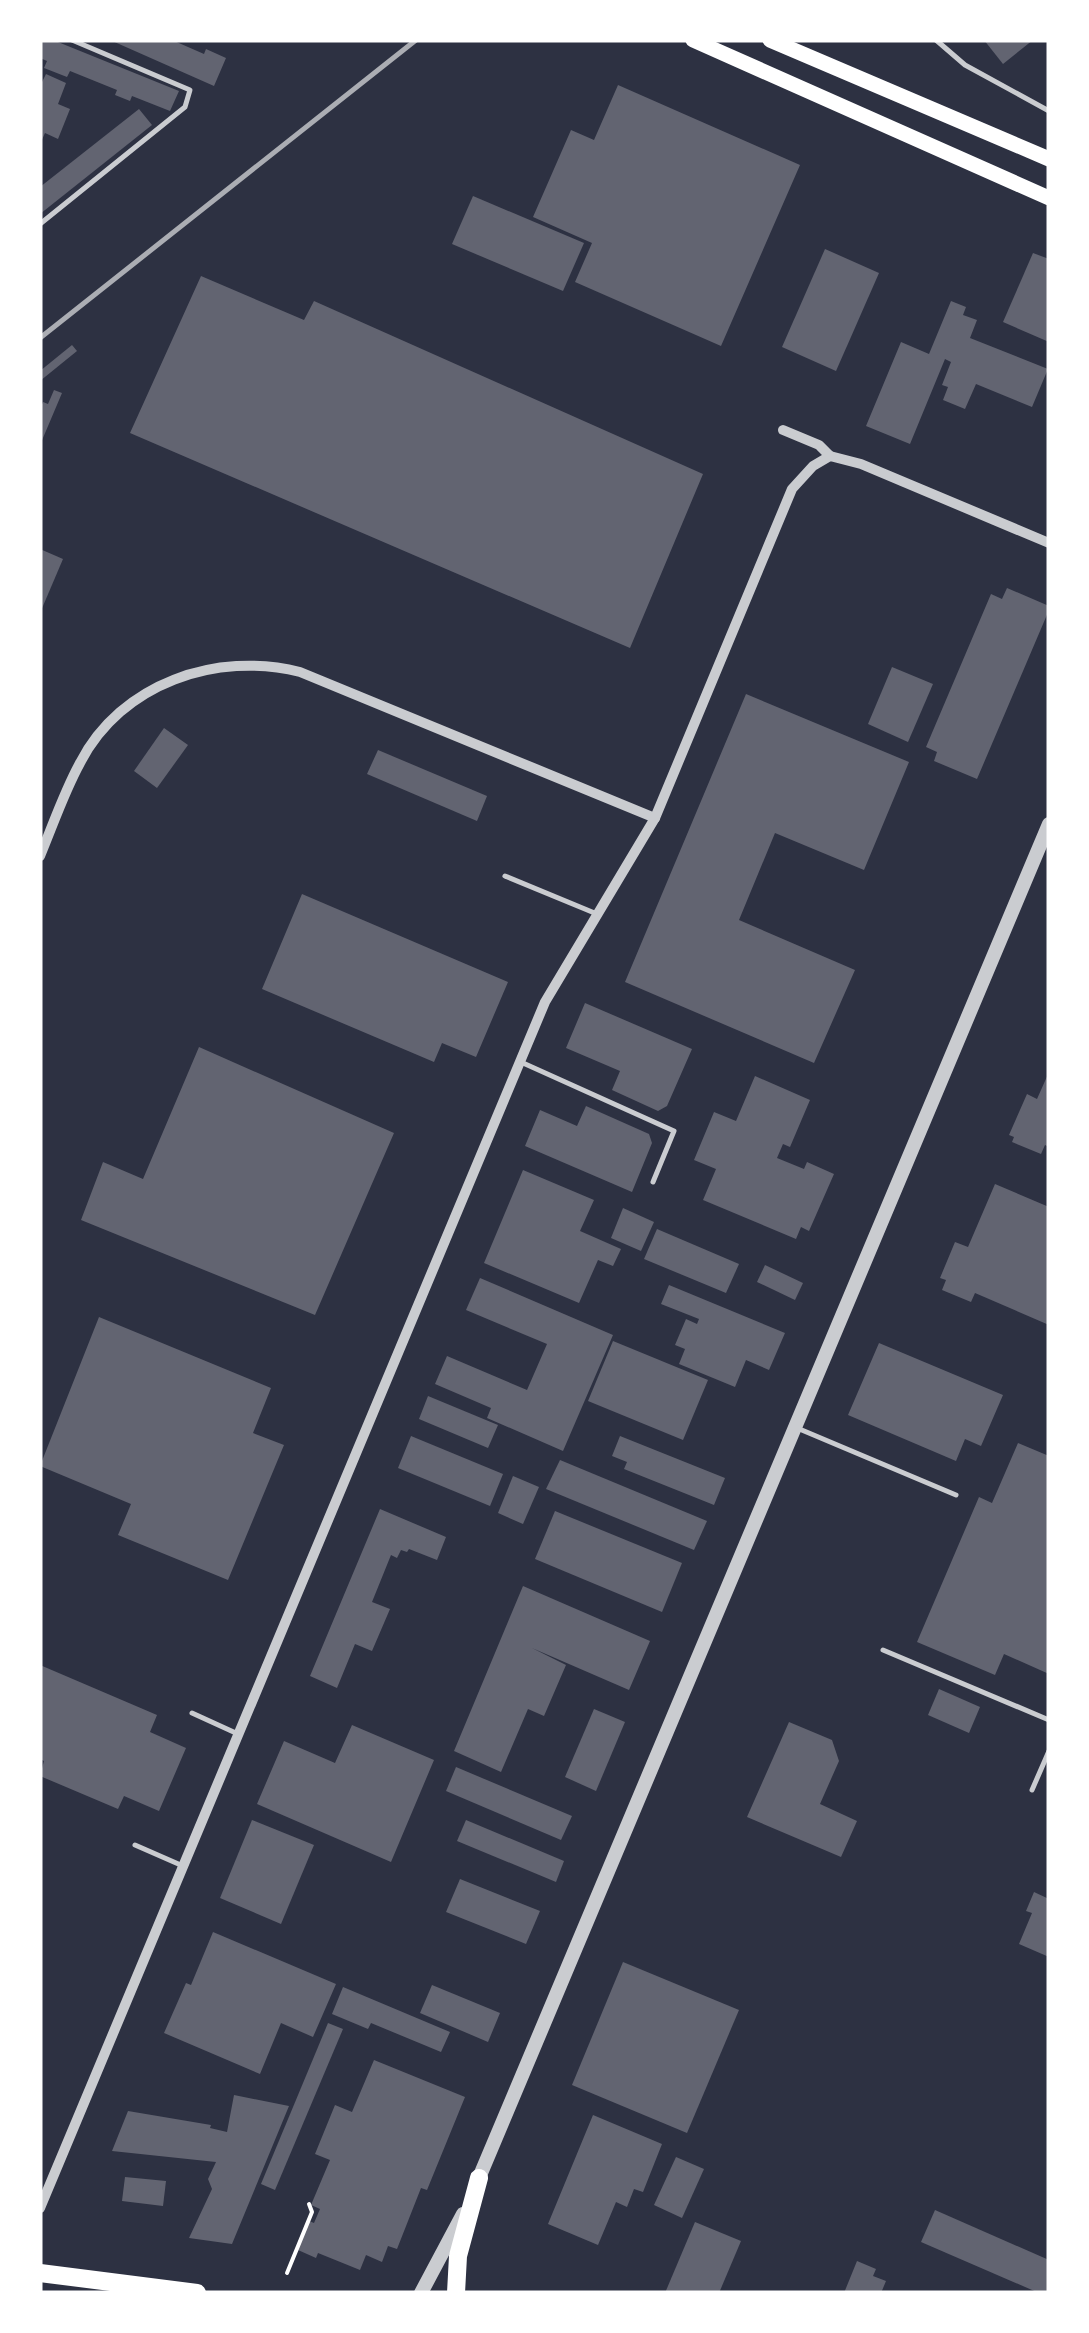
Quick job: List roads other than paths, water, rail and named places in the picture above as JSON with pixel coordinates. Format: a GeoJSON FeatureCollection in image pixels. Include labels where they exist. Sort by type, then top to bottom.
{"type":"FeatureCollection","features":[{"type":"Feature","properties":{"kind":"main road"},"geometry":{"type":"LineString","coordinates":[[693,40],[1049,198]]}},
{"type":"Feature","properties":{"kind":"main road"},"geometry":{"type":"LineString","coordinates":[[770,40],[1049,160]]}},
{"type":"Feature","properties":{"kind":"main road"},"geometry":{"type":"LineString","coordinates":[[456,2293],[458,2256],[479,2178]]}},
{"type":"Feature","properties":{"kind":"main road"},"geometry":{"type":"LineString","coordinates":[[40,2273],[189,2292]]}},
{"type":"Feature","properties":{"kind":"street"},"geometry":{"type":"LineString","coordinates":[[784,430],[819,445],[830,456],[861,464],[1049,543]]}},
{"type":"Feature","properties":{"kind":"street"},"geometry":{"type":"LineString","coordinates":[[40,2208],[545,1002],[655,818],[792,489],[813,466],[830,456]]}},
{"type":"Feature","properties":{"kind":"street"},"geometry":{"type":"LineString","coordinates":[[40,856],[80,760],[123,708],[167,682],[243,664],[269,664],[300,672],[655,818]]}},
{"type":"Feature","properties":{"kind":"street"},"geometry":{"type":"LineString","coordinates":[[421,2293],[479,2178],[1049,824]]}},
{"type":"Feature","properties":{"kind":"lane"},"geometry":{"type":"LineString","coordinates":[[40,224],[185,107],[190,90],[72,40]]}},
{"type":"Feature","properties":{"kind":"lane"},"geometry":{"type":"LineString","coordinates":[[936,40],[965,65],[1049,111]]}},
{"type":"Feature","properties":{"kind":"lane"},"geometry":{"type":"LineString","coordinates":[[506,876],[597,914]]}},
{"type":"Feature","properties":{"kind":"lane"},"geometry":{"type":"LineString","coordinates":[[520,1062],[674,1131],[653,1182]]}},
{"type":"Feature","properties":{"kind":"lane"},"geometry":{"type":"LineString","coordinates":[[796,1427],[956,1495]]}},
{"type":"Feature","properties":{"kind":"lane"},"geometry":{"type":"LineString","coordinates":[[883,1650],[1049,1720]]}},
{"type":"Feature","properties":{"kind":"lane"},"geometry":{"type":"LineString","coordinates":[[192,1713],[238,1734]]}},
{"type":"Feature","properties":{"kind":"lane"},"geometry":{"type":"LineString","coordinates":[[1032,1790],[1049,1752]]}},
{"type":"Feature","properties":{"kind":"lane"},"geometry":{"type":"LineString","coordinates":[[135,1846],[183,1866]]}},
{"type":"Feature","properties":{"kind":"railway"},"geometry":{"type":"LineString","coordinates":[[40,338],[416,40]]}}]}
